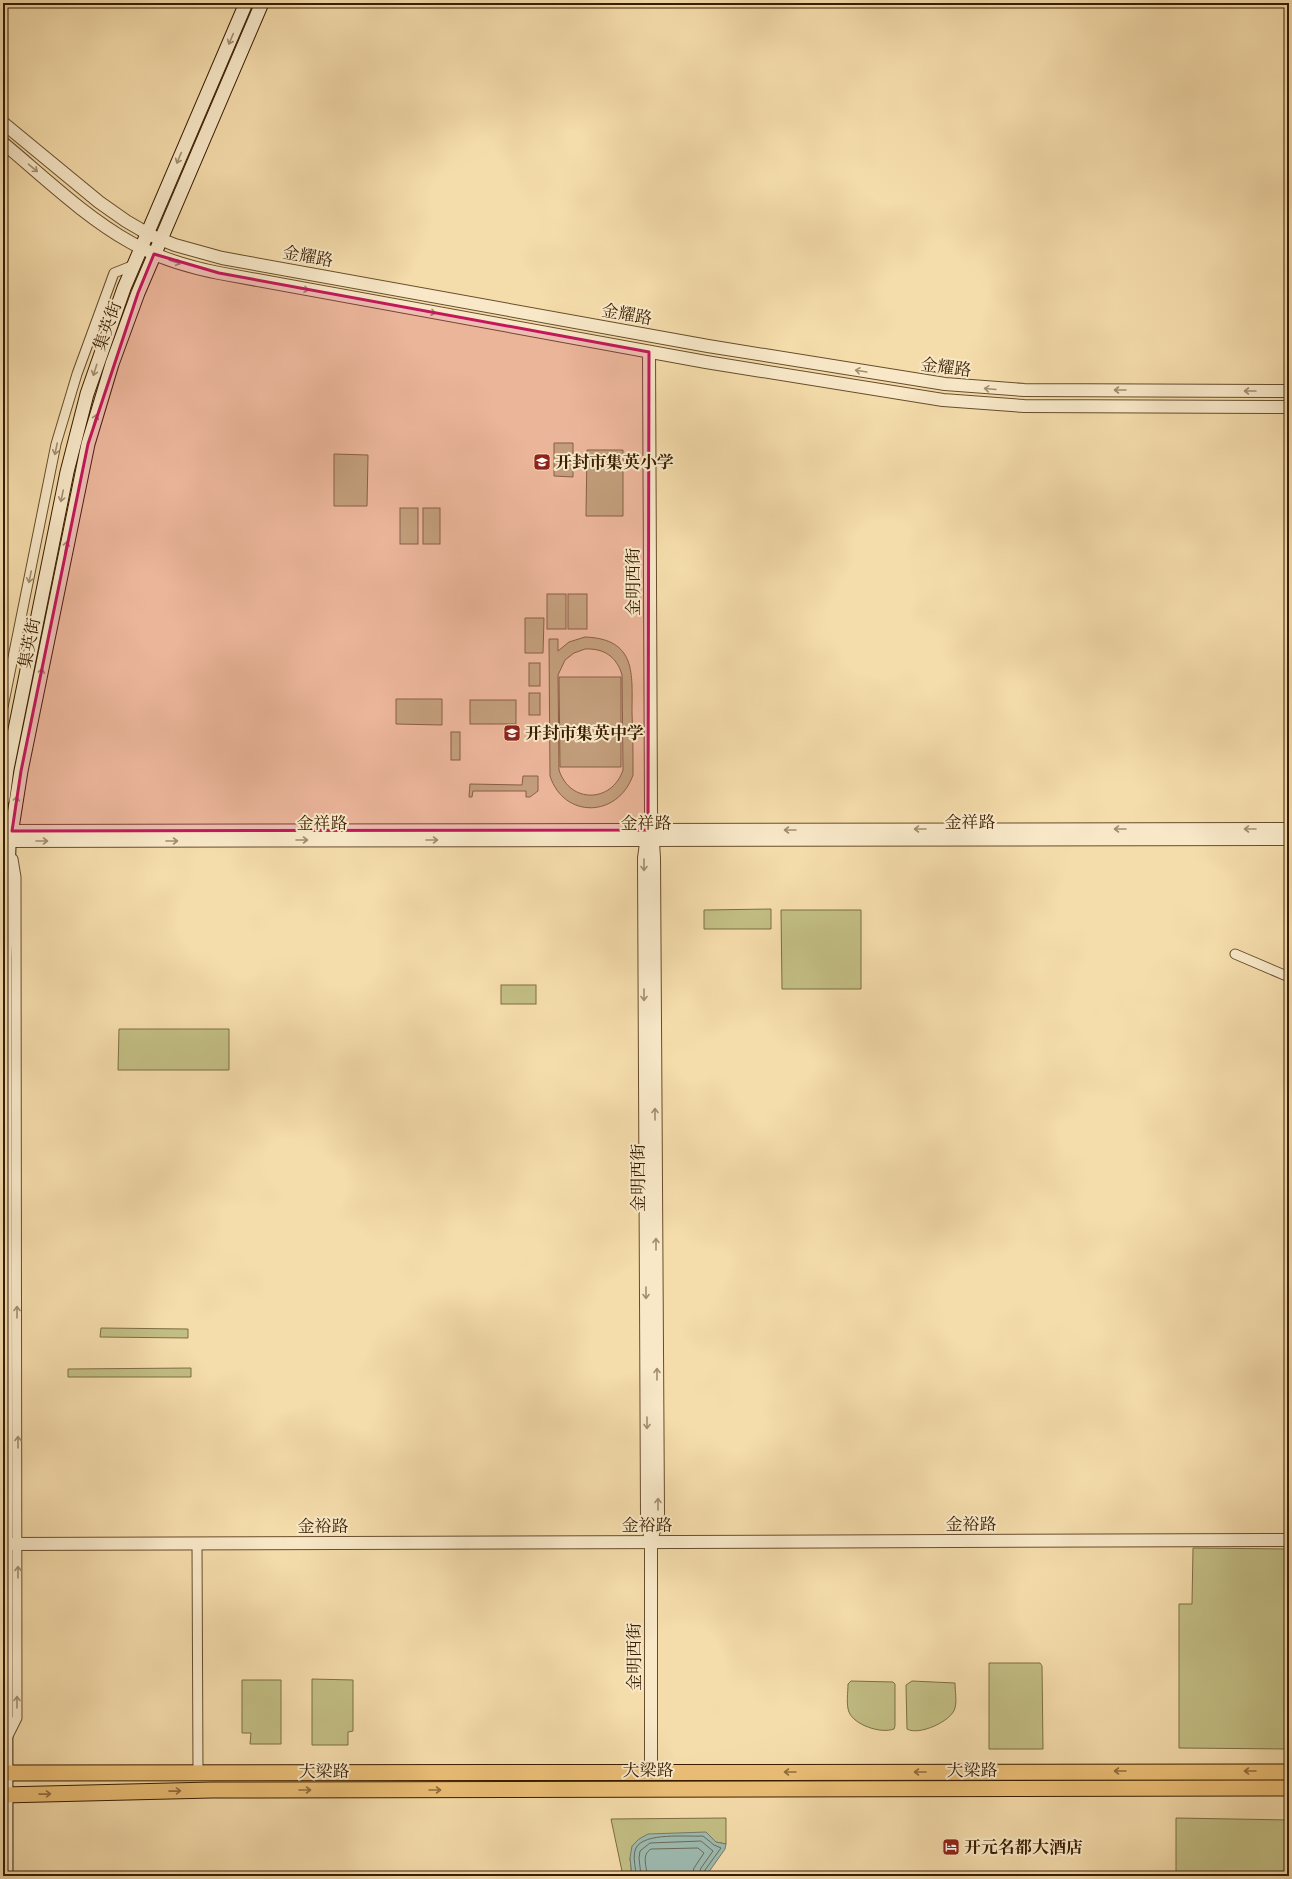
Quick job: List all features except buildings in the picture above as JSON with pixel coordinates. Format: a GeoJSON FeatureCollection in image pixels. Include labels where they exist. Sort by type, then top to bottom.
{"type":"FeatureCollection","features":[{"type":"Feature","properties":{"kind":"main road","name":"集英街"},"geometry":{"type":"LineString","coordinates":[[3,799],[7,769],[74,441],[98,359],[147,233],[246,3]]}},
{"type":"Feature","properties":{"kind":"main road","name":"集英街"},"geometry":{"type":"LineString","coordinates":[[6,1876],[5,1773],[12,1544],[5,957],[7,836],[88,444],[112,364],[154,254],[262,3]]}},
{"type":"Feature","properties":{"kind":"main road","name":"大梁路"},"geometry":{"type":"LineString","coordinates":[[5,1773],[1289,1772]]}},
{"type":"Feature","properties":{"kind":"main road","name":"大梁路"},"geometry":{"type":"LineString","coordinates":[[5,1795],[212,1790],[1289,1788]]}},
{"type":"Feature","properties":{"kind":"street","name":"金耀路"},"geometry":{"type":"LineString","coordinates":[[3,123],[99,202],[126,221],[160,240],[187,250],[245,262],[708,346],[945,384],[1024,390],[1289,391]]}},
{"type":"Feature","properties":{"kind":"street","name":"金耀路"},"geometry":{"type":"LineString","coordinates":[[3,143],[90,215],[117,234],[154,254],[183,265],[218,273],[649,352],[907,395],[972,403],[1024,406],[1289,407]]}},
{"type":"Feature","properties":{"kind":"street"},"geometry":{"type":"LineString","coordinates":[[3,707],[56,444],[73,388],[114,273],[134,265]]}},
{"type":"Feature","properties":{"kind":"street","name":"金明西街"},"geometry":{"type":"LineString","coordinates":[[649,352],[651,812],[650,835],[644,858],[644,1014],[647,1517],[651,1542],[652,1772]]}},
{"type":"Feature","properties":{"kind":"street","name":"金祥路"},"geometry":{"type":"LineString","coordinates":[[650,835],[1289,829]]}},
{"type":"Feature","properties":{"kind":"street","name":"金祥路"},"geometry":{"type":"LineString","coordinates":[[7,836],[650,835],[1289,839]]}},
{"type":"Feature","properties":{"kind":"street"},"geometry":{"type":"LineString","coordinates":[[1235,954],[1289,977]]}},
{"type":"Feature","properties":{"kind":"street","name":"金裕路"},"geometry":{"type":"LineString","coordinates":[[12,1544],[1289,1540]]}},
{"type":"Feature","properties":{"kind":"street"},"geometry":{"type":"LineString","coordinates":[[197,1544],[198,1772]]}},
{"type":"Feature","properties":{"kind":"highlighted area"},"geometry":{"type":"Polygon","coordinates":[[[154,254],[219,273],[649,352],[648,830],[12,831],[21,771],[88,444],[138,293],[154,254]]]}},
{"type":"Feature","properties":{"kind":"shaded area"},"geometry":{"type":"Polygon","coordinates":[[[554,443],[573,443],[573,477],[554,476],[554,443]]]}},
{"type":"Feature","properties":{"kind":"shaded area"},"geometry":{"type":"Polygon","coordinates":[[[587,450],[623,450],[623,516],[586,516],[587,450]]]}},
{"type":"Feature","properties":{"kind":"shaded area"},"geometry":{"type":"Polygon","coordinates":[[[334,454],[368,455],[367,506],[334,506],[334,454]]]}},
{"type":"Feature","properties":{"kind":"shaded area"},"geometry":{"type":"Polygon","coordinates":[[[400,508],[418,508],[418,544],[400,544],[400,508]]]}},
{"type":"Feature","properties":{"kind":"shaded area"},"geometry":{"type":"Polygon","coordinates":[[[423,508],[440,508],[440,544],[423,544],[423,508]]]}},
{"type":"Feature","properties":{"kind":"shaded area"},"geometry":{"type":"Polygon","coordinates":[[[547,594],[566,594],[566,629],[547,629],[547,594]]]}},
{"type":"Feature","properties":{"kind":"shaded area"},"geometry":{"type":"Polygon","coordinates":[[[568,594],[587,594],[587,629],[568,629],[568,594]]]}},
{"type":"Feature","properties":{"kind":"shaded area"},"geometry":{"type":"Polygon","coordinates":[[[525,618],[544,618],[543,653],[525,653],[525,618]]]}},
{"type":"Feature","properties":{"kind":"shaded area"},"geometry":{"type":"Polygon","coordinates":[[[585,637],[602,639],[614,644],[623,652],[628,661],[631,672],[633,775],[626,789],[616,799],[604,806],[591,808],[578,806],[567,800],[557,790],[550,776],[549,639],[558,639],[558,651],[569,642],[585,637]],[[585,649],[574,653],[565,660],[558,675],[559,770],[564,781],[572,789],[581,794],[591,795],[610,789],[618,781],[623,770],[622,675],[617,663],[609,655],[592,649],[585,649]]]}},
{"type":"Feature","properties":{"kind":"shaded area"},"geometry":{"type":"Polygon","coordinates":[[[529,663],[540,663],[540,686],[529,686],[529,663]]]}},
{"type":"Feature","properties":{"kind":"shaded area"},"geometry":{"type":"Polygon","coordinates":[[[559,677],[621,677],[621,767],[560,767],[559,677]]]}},
{"type":"Feature","properties":{"kind":"shaded area"},"geometry":{"type":"Polygon","coordinates":[[[529,693],[540,693],[540,715],[529,715],[529,693]]]}},
{"type":"Feature","properties":{"kind":"shaded area"},"geometry":{"type":"Polygon","coordinates":[[[396,699],[442,699],[442,725],[396,724],[396,699]]]}},
{"type":"Feature","properties":{"kind":"shaded area"},"geometry":{"type":"Polygon","coordinates":[[[470,700],[516,700],[516,724],[470,724],[470,700]]]}},
{"type":"Feature","properties":{"kind":"shaded area"},"geometry":{"type":"Polygon","coordinates":[[[451,732],[460,732],[460,760],[451,760],[451,732]]]}},
{"type":"Feature","properties":{"kind":"shaded area"},"geometry":{"type":"Polygon","coordinates":[[[523,776],[538,776],[538,791],[530,797],[526,797],[526,791],[473,791],[472,797],[469,797],[470,784],[522,785],[523,776]]]}},
{"type":"Feature","properties":{"kind":"shaded area"},"geometry":{"type":"Polygon","coordinates":[[[771,909],[771,929],[704,929],[704,910],[771,909]]]}},
{"type":"Feature","properties":{"kind":"shaded area"},"geometry":{"type":"Polygon","coordinates":[[[781,910],[861,910],[861,989],[782,989],[781,910]]]}},
{"type":"Feature","properties":{"kind":"shaded area"},"geometry":{"type":"Polygon","coordinates":[[[501,985],[536,985],[536,1004],[501,1004],[501,985]]]}},
{"type":"Feature","properties":{"kind":"shaded area"},"geometry":{"type":"Polygon","coordinates":[[[119,1029],[229,1029],[229,1070],[118,1070],[119,1029]]]}},
{"type":"Feature","properties":{"kind":"shaded area"},"geometry":{"type":"Polygon","coordinates":[[[101,1328],[188,1329],[188,1338],[100,1337],[101,1328]]]}},
{"type":"Feature","properties":{"kind":"shaded area"},"geometry":{"type":"Polygon","coordinates":[[[191,1368],[191,1377],[68,1377],[68,1369],[191,1368]]]}},
{"type":"Feature","properties":{"kind":"shaded area"},"geometry":{"type":"Polygon","coordinates":[[[1193,1548],[1289,1549],[1289,1749],[1179,1748],[1179,1604],[1192,1604],[1193,1548]]]}},
{"type":"Feature","properties":{"kind":"shaded area"},"geometry":{"type":"Polygon","coordinates":[[[989,1663],[1040,1663],[1042,1666],[1043,1749],[989,1749],[989,1663]]]}},
{"type":"Feature","properties":{"kind":"shaded area"},"geometry":{"type":"Polygon","coordinates":[[[312,1679],[353,1680],[353,1731],[348,1732],[348,1745],[312,1745],[312,1679]]]}},
{"type":"Feature","properties":{"kind":"shaded area"},"geometry":{"type":"Polygon","coordinates":[[[242,1680],[281,1680],[281,1744],[250,1744],[251,1733],[242,1733],[242,1680]]]}},
{"type":"Feature","properties":{"kind":"shaded area"},"geometry":{"type":"Polygon","coordinates":[[[851,1681],[893,1682],[895,1684],[894,1729],[882,1730],[868,1727],[856,1721],[852,1717],[848,1709],[847,1702],[848,1684],[851,1681]]]}},
{"type":"Feature","properties":{"kind":"shaded area"},"geometry":{"type":"Polygon","coordinates":[[[912,1681],[955,1683],[956,1702],[953,1713],[942,1722],[927,1729],[912,1731],[907,1729],[906,1685],[912,1681]]]}},
{"type":"Feature","properties":{"kind":"shaded area"},"geometry":{"type":"Polygon","coordinates":[[[726,1818],[726,1844],[716,1842],[711,1838],[630,1858],[632,1876],[623,1876],[611,1819],[726,1818]]]}},
{"type":"Feature","properties":{"kind":"shaded area"},"geometry":{"type":"Polygon","coordinates":[[[1176,1818],[1289,1820],[1289,1876],[1176,1876],[1176,1818]]]}},
{"type":"Feature","properties":{"kind":"water"},"geometry":{"type":"Polygon","coordinates":[[[706,1832],[716,1842],[726,1844],[725,1849],[706,1876],[632,1876],[630,1858],[632,1846],[639,1839],[648,1834],[706,1832]]]}},
{"type":"Feature","properties":{"kind":"place","name":"开封市集英小学"},"geometry":{"type":"Point","coordinates":[542,462]}},
{"type":"Feature","properties":{"kind":"place","name":"开封市集英中学"},"geometry":{"type":"Point","coordinates":[512,733]}},
{"type":"Feature","properties":{"kind":"place","name":"开元名都大酒店"},"geometry":{"type":"Point","coordinates":[951,1847]}}]}
